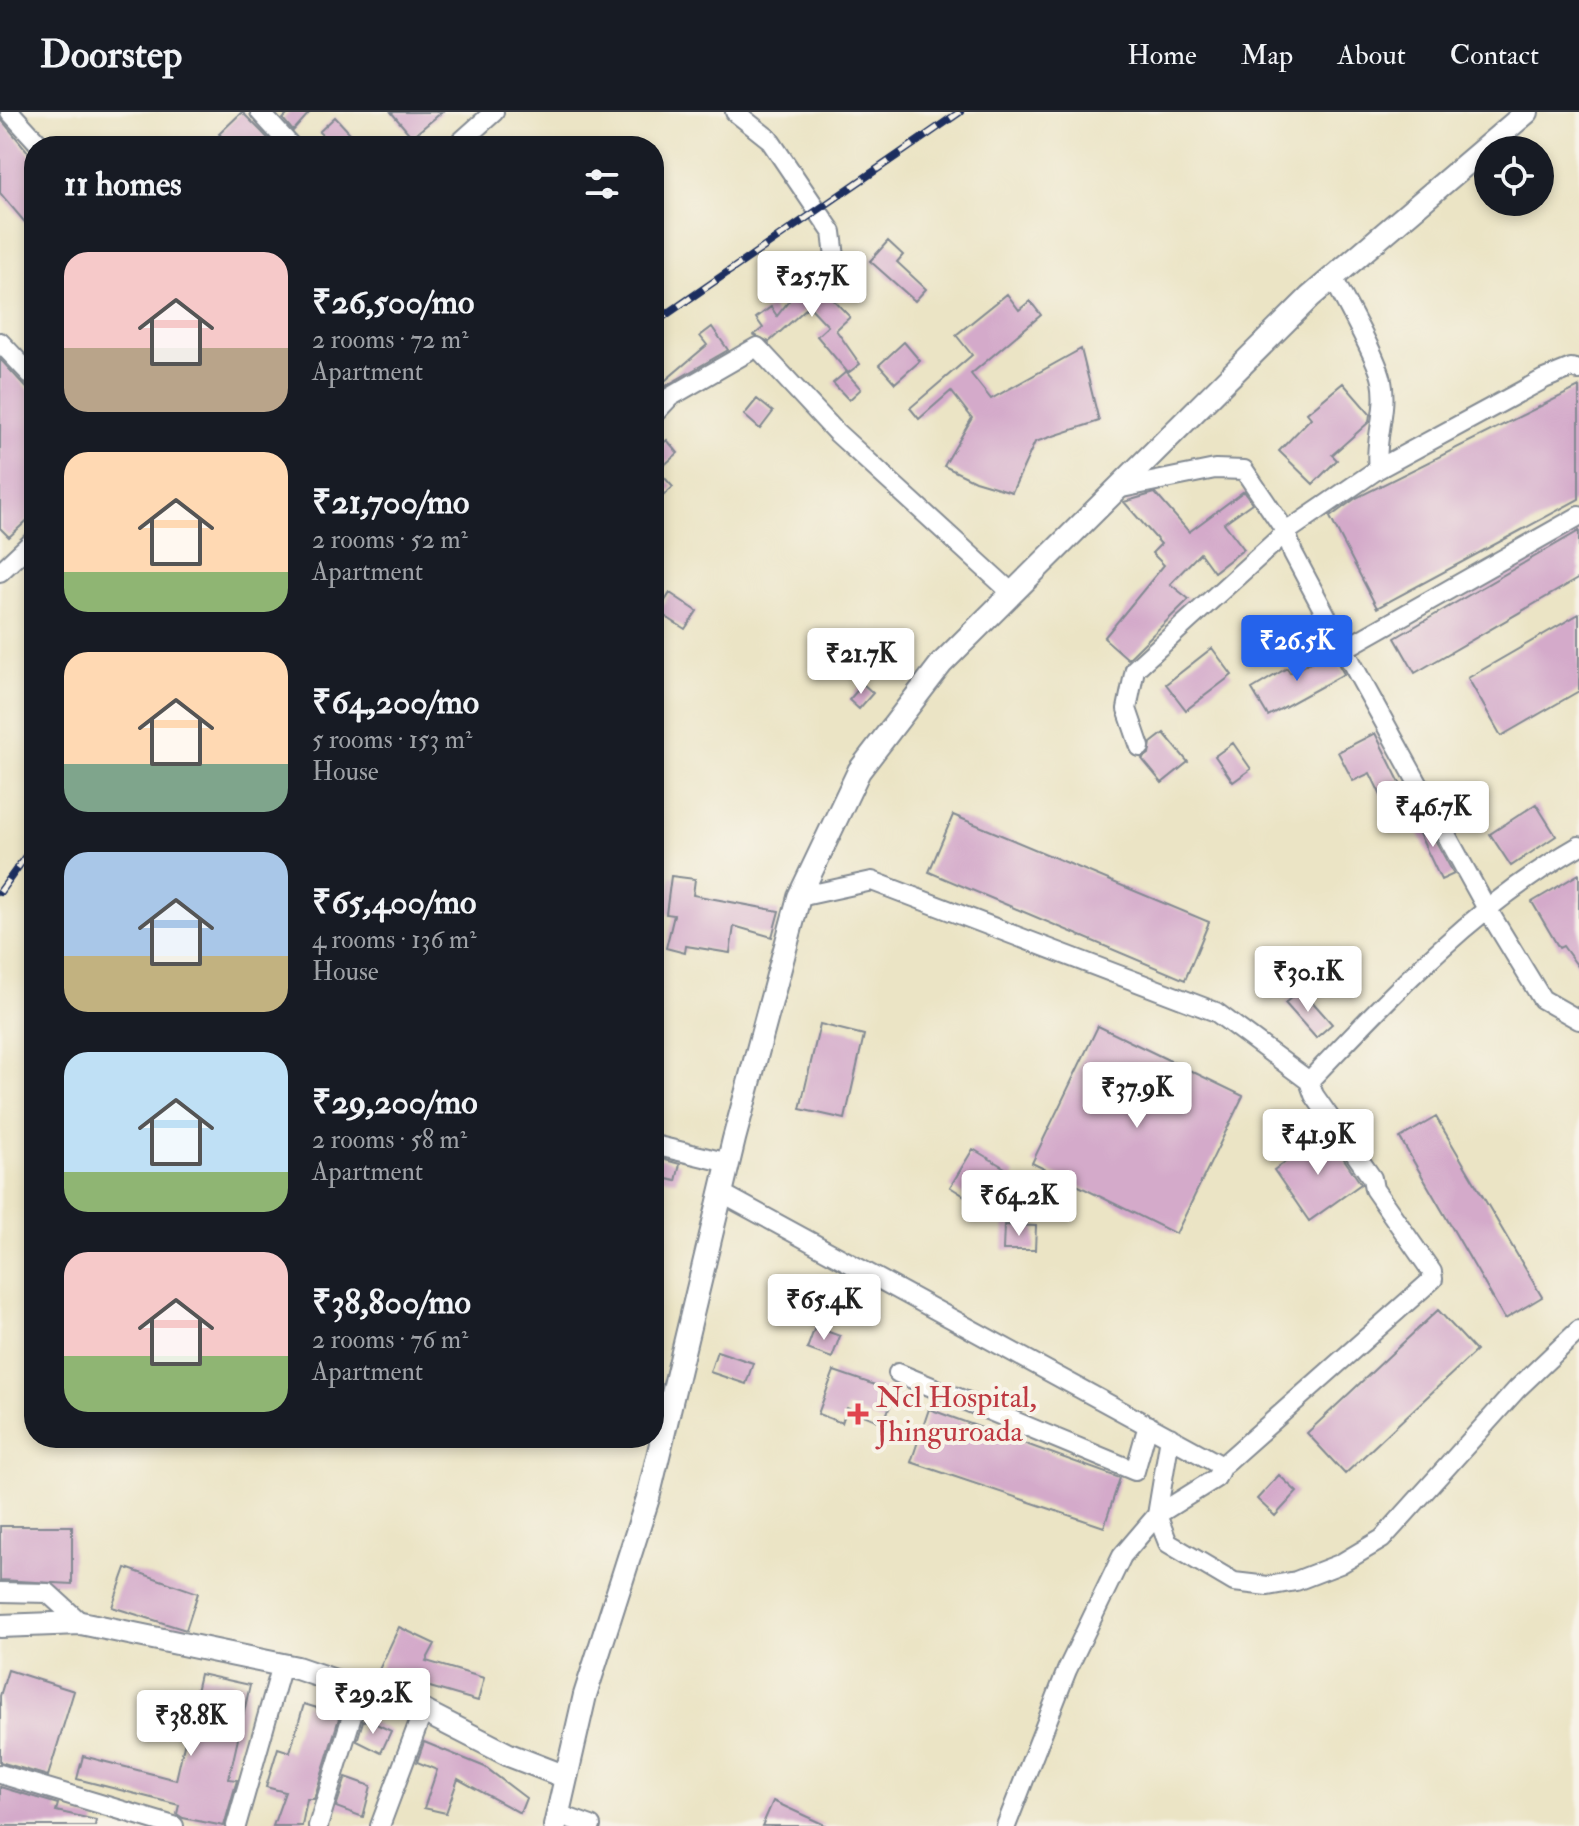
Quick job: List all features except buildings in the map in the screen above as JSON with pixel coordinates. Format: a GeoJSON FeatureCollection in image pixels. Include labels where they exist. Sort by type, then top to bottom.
{"type":"FeatureCollection","features":[{"type":"Feature","properties":{"kind":"street"},"geometry":{"type":"LineString","coordinates":[[10,112],[32,136]]}},
{"type":"Feature","properties":{"kind":"street"},"geometry":{"type":"LineString","coordinates":[[260,112],[282,136]]}},
{"type":"Feature","properties":{"kind":"street"},"geometry":{"type":"LineString","coordinates":[[735,112],[769,139],[832,232],[835,257]]}},
{"type":"Feature","properties":{"kind":"street"},"geometry":{"type":"LineString","coordinates":[[664,1431],[721,1193],[799,897],[859,771],[941,664],[1117,489],[1333,277],[1527,112]]}},
{"type":"Feature","properties":{"kind":"street"},"geometry":{"type":"LineString","coordinates":[[466,136],[487,114]]}},
{"type":"Feature","properties":{"kind":"street"},"geometry":{"type":"LineString","coordinates":[[1333,277],[1382,379],[1382,421],[1376,451],[1378,469]]}},
{"type":"Feature","properties":{"kind":"street"},"geometry":{"type":"LineString","coordinates":[[0,342],[24,367]]}},
{"type":"Feature","properties":{"kind":"street"},"geometry":{"type":"LineString","coordinates":[[664,403],[757,347],[836,432],[1012,593]]}},
{"type":"Feature","properties":{"kind":"street"},"geometry":{"type":"LineString","coordinates":[[1140,747],[1127,709],[1135,669],[1286,532],[1378,469],[1544,379],[1571,368],[1579,370]]}},
{"type":"Feature","properties":{"kind":"street"},"geometry":{"type":"LineString","coordinates":[[1117,489],[1215,469],[1244,470],[1286,532],[1293,553],[1344,649],[1486,907],[1542,999],[1578,1019]]}},
{"type":"Feature","properties":{"kind":"street"},"geometry":{"type":"LineString","coordinates":[[1344,649],[1579,516]]}},
{"type":"Feature","properties":{"kind":"street"},"geometry":{"type":"LineString","coordinates":[[4,560],[24,547]]}},
{"type":"Feature","properties":{"kind":"street"},"geometry":{"type":"LineString","coordinates":[[1309,1081],[1396,991],[1486,907],[1579,846]]}},
{"type":"Feature","properties":{"kind":"street"},"geometry":{"type":"LineString","coordinates":[[799,897],[872,881],[1216,1012],[1309,1081],[1314,1095],[1372,1178],[1374,1189],[1424,1257],[1433,1279],[1222,1466],[1216,1478],[1157,1515],[1122,1556],[1067,1670],[1006,1826]]}},
{"type":"Feature","properties":{"kind":"street"},"geometry":{"type":"LineString","coordinates":[[664,1147],[729,1163]]}},
{"type":"Feature","properties":{"kind":"street"},"geometry":{"type":"LineString","coordinates":[[721,1193],[1222,1466]]}},
{"type":"Feature","properties":{"kind":"street"},"geometry":{"type":"LineString","coordinates":[[1170,1437],[1157,1515],[1168,1543],[1234,1582],[1268,1586],[1296,1581],[1340,1564],[1382,1539],[1517,1389],[1579,1330]]}},
{"type":"Feature","properties":{"kind":"street"},"geometry":{"type":"LineString","coordinates":[[898,1373],[1135,1471],[1148,1425]]}},
{"type":"Feature","properties":{"kind":"street"},"geometry":{"type":"LineString","coordinates":[[591,1826],[556,1820],[585,1695],[648,1498],[660,1448]]}},
{"type":"Feature","properties":{"kind":"street"},"geometry":{"type":"LineString","coordinates":[[0,1592],[48,1593],[81,1623]]}},
{"type":"Feature","properties":{"kind":"street"},"geometry":{"type":"LineString","coordinates":[[0,1626],[81,1623],[282,1665],[423,1711],[509,1755],[566,1777]]}},
{"type":"Feature","properties":{"kind":"street"},"geometry":{"type":"LineString","coordinates":[[236,1826],[282,1665]]}},
{"type":"Feature","properties":{"kind":"street"},"geometry":{"type":"LineString","coordinates":[[318,1826],[360,1690]]}},
{"type":"Feature","properties":{"kind":"street"},"geometry":{"type":"LineString","coordinates":[[380,1826],[423,1711]]}},
{"type":"Feature","properties":{"kind":"street"},"geometry":{"type":"LineString","coordinates":[[0,1774],[174,1826]]}},
{"type":"Feature","properties":{"kind":"railway"},"geometry":{"type":"LineString","coordinates":[[664,316],[960,112]]}},
{"type":"Feature","properties":{"kind":"railway"},"geometry":{"type":"LineString","coordinates":[[0,892],[24,859]]}},
{"type":"Feature","properties":{"kind":"place","name":"Ncl Hospital, Jhinguroada"},"geometry":{"type":"Point","coordinates":[858,1414]}}]}
